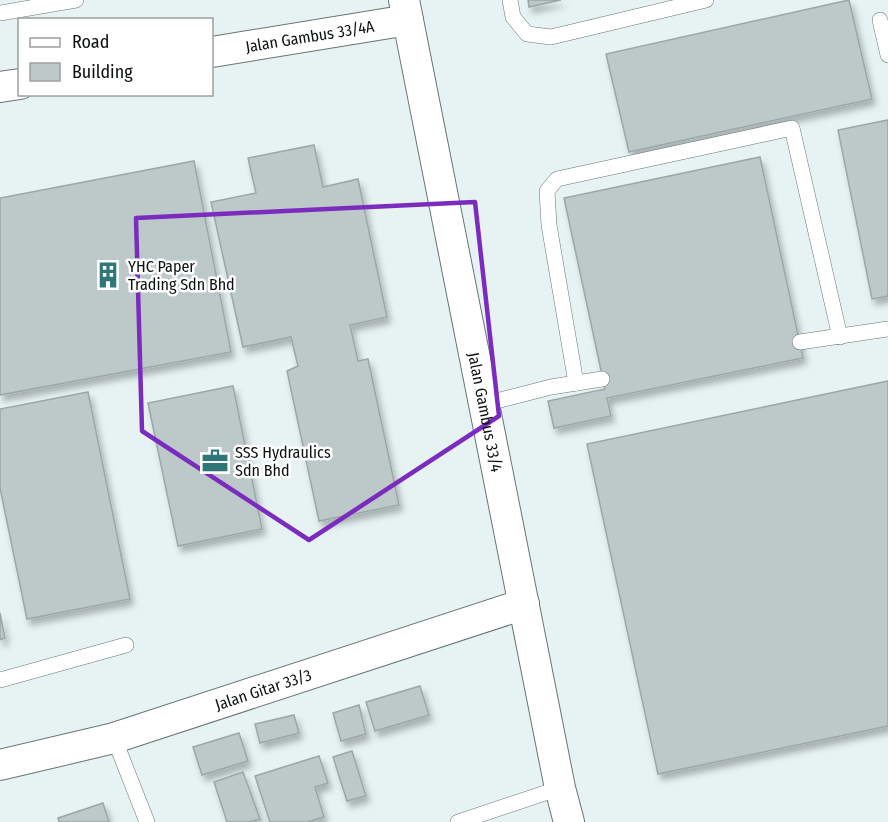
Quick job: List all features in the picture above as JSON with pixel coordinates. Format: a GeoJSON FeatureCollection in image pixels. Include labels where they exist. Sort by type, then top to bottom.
{"type":"FeatureCollection","features":[{"type":"Feature","properties":{"kind":"street","name":"Jalan Gambus 33/4A"},"geometry":{"type":"LineString","coordinates":[[213,52],[406,10]]}},
{"type":"Feature","properties":{"kind":"street","name":"Jalan Gambus 33/4"},"geometry":{"type":"LineString","coordinates":[[406,10],[560,788],[569,822]]}},
{"type":"Feature","properties":{"kind":"street"},"geometry":{"type":"LineString","coordinates":[[0,87],[18,84]]}},
{"type":"Feature","properties":{"kind":"street","name":"Jalan Gitar 33/3"},"geometry":{"type":"LineString","coordinates":[[0,765],[114,738],[524,604]]}},
{"type":"Feature","properties":{"kind":"lane"},"geometry":{"type":"LineString","coordinates":[[0,13],[76,0]]}},
{"type":"Feature","properties":{"kind":"lane"},"geometry":{"type":"LineString","coordinates":[[510,0],[513,17],[527,34],[551,37],[706,0]]}},
{"type":"Feature","properties":{"kind":"lane"},"geometry":{"type":"LineString","coordinates":[[880,20],[888,55]]}},
{"type":"Feature","properties":{"kind":"lane"},"geometry":{"type":"LineString","coordinates":[[576,383],[549,225],[547,191],[557,179],[792,128],[840,337]]}},
{"type":"Feature","properties":{"kind":"lane"},"geometry":{"type":"LineString","coordinates":[[800,342],[888,329]]}},
{"type":"Feature","properties":{"kind":"lane"},"geometry":{"type":"LineString","coordinates":[[484,404],[602,379]]}},
{"type":"Feature","properties":{"kind":"lane"},"geometry":{"type":"LineString","coordinates":[[0,680],[126,645]]}},
{"type":"Feature","properties":{"kind":"lane"},"geometry":{"type":"LineString","coordinates":[[114,738],[147,822]]}},
{"type":"Feature","properties":{"kind":"lane"},"geometry":{"type":"LineString","coordinates":[[458,822],[560,788]]}},
{"type":"Feature","properties":{"kind":"highlighted area"},"geometry":{"type":"Polygon","coordinates":[[[475,202],[499,416],[309,540],[142,431],[136,218],[475,202]]]}},
{"type":"Feature","properties":{"kind":"building"},"geometry":{"type":"Polygon","coordinates":[[[528,0],[561,0],[529,7],[528,0]]]}},
{"type":"Feature","properties":{"kind":"building"},"geometry":{"type":"Polygon","coordinates":[[[849,0],[872,99],[629,152],[606,54],[849,0]]]}},
{"type":"Feature","properties":{"kind":"building"},"geometry":{"type":"Polygon","coordinates":[[[888,120],[888,296],[872,299],[838,130],[888,120]]]}},
{"type":"Feature","properties":{"kind":"building"},"geometry":{"type":"Polygon","coordinates":[[[314,145],[323,187],[358,179],[387,317],[350,325],[358,361],[368,359],[399,505],[319,521],[287,371],[298,366],[291,337],[243,347],[211,202],[256,193],[248,158],[314,145]]]}},
{"type":"Feature","properties":{"kind":"building"},"geometry":{"type":"Polygon","coordinates":[[[760,157],[803,358],[607,398],[611,416],[554,428],[548,401],[605,389],[564,198],[760,157]]]}},
{"type":"Feature","properties":{"kind":"building","name":"YHC Paper Trading Sdn Bhd"},"geometry":{"type":"Polygon","coordinates":[[[194,161],[231,352],[0,395],[0,198],[194,161]]]}},
{"type":"Feature","properties":{"kind":"building"},"geometry":{"type":"Polygon","coordinates":[[[888,381],[888,726],[658,774],[587,444],[888,381]]]}},
{"type":"Feature","properties":{"kind":"building"},"geometry":{"type":"Polygon","coordinates":[[[233,386],[262,529],[178,546],[148,403],[233,386]]]}},
{"type":"Feature","properties":{"kind":"building"},"geometry":{"type":"Polygon","coordinates":[[[88,392],[130,599],[27,619],[0,488],[0,409],[88,392]]]}},
{"type":"Feature","properties":{"kind":"building"},"geometry":{"type":"Polygon","coordinates":[[[0,613],[5,638],[0,640],[0,613]]]}},
{"type":"Feature","properties":{"kind":"building"},"geometry":{"type":"Polygon","coordinates":[[[420,686],[429,715],[375,731],[366,702],[420,686]]]}},
{"type":"Feature","properties":{"kind":"building"},"geometry":{"type":"Polygon","coordinates":[[[359,705],[366,734],[341,741],[333,713],[359,705]]]}},
{"type":"Feature","properties":{"kind":"building"},"geometry":{"type":"Polygon","coordinates":[[[294,715],[299,733],[260,743],[255,724],[294,715]]]}},
{"type":"Feature","properties":{"kind":"building"},"geometry":{"type":"Polygon","coordinates":[[[239,733],[248,761],[202,775],[193,747],[239,733]]]}},
{"type":"Feature","properties":{"kind":"building"},"geometry":{"type":"Polygon","coordinates":[[[352,751],[366,796],[347,801],[333,757],[352,751]]]}},
{"type":"Feature","properties":{"kind":"building"},"geometry":{"type":"Polygon","coordinates":[[[319,756],[328,783],[315,787],[324,817],[307,822],[270,822],[255,776],[319,756]]]}},
{"type":"Feature","properties":{"kind":"building"},"geometry":{"type":"Polygon","coordinates":[[[243,772],[260,819],[249,822],[227,822],[214,782],[243,772]]]}},
{"type":"Feature","properties":{"kind":"building"},"geometry":{"type":"Polygon","coordinates":[[[103,803],[109,822],[59,822],[58,818],[103,803]]]}},
{"type":"Feature","properties":{"kind":"place","name":"YHC Paper Trading Sdn Bhd"},"geometry":{"type":"Point","coordinates":[108,275]}},
{"type":"Feature","properties":{"kind":"place","name":"SSS Hydraulics Sdn Bhd"},"geometry":{"type":"Point","coordinates":[215,461]}}]}
